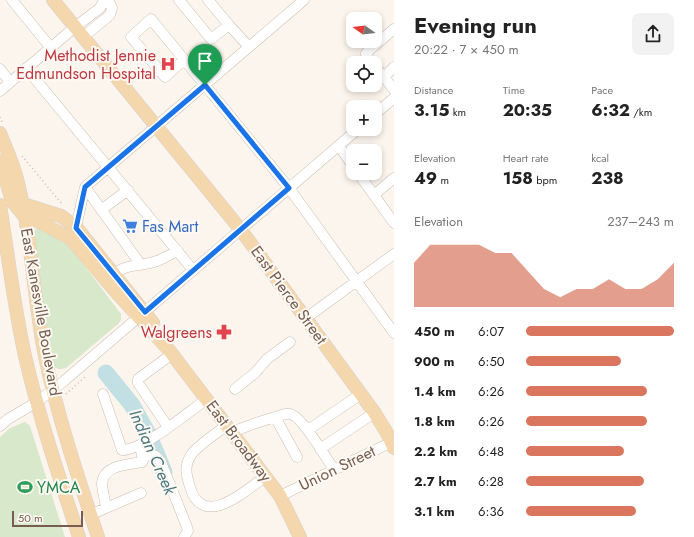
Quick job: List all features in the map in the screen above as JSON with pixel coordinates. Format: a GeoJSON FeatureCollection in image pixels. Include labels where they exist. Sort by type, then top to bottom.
{"type":"FeatureCollection","features":[{"type":"Feature","properties":{"kind":"main road","name":"East Pierce Street"},"geometry":{"type":"LineString","coordinates":[[53,0],[241,230],[361,394],[393,444]]}},
{"type":"Feature","properties":{"kind":"main road","name":"East Kanesville Boulevard"},"geometry":{"type":"LineString","coordinates":[[0,133],[17,178],[23,204],[45,356],[61,421],[98,537]]}},
{"type":"Feature","properties":{"kind":"main road"},"geometry":{"type":"LineString","coordinates":[[0,161],[12,201],[25,217]]}},
{"type":"Feature","properties":{"kind":"main road","name":"East Broadway"},"geometry":{"type":"LineString","coordinates":[[23,204],[61,216],[76,228],[114,274],[142,314]]}},
{"type":"Feature","properties":{"kind":"main road","name":"East Kanesville Boulevard"},"geometry":{"type":"LineString","coordinates":[[0,205],[18,322],[30,377],[47,438],[79,537]]}},
{"type":"Feature","properties":{"kind":"main road","name":"East Broadway"},"geometry":{"type":"LineString","coordinates":[[25,217],[44,224],[71,239],[160,333],[170,352],[280,496],[300,537]]}},
{"type":"Feature","properties":{"kind":"street"},"geometry":{"type":"LineString","coordinates":[[12,0],[51,48]]}},
{"type":"Feature","properties":{"kind":"street"},"geometry":{"type":"LineString","coordinates":[[79,32],[100,8],[104,0]]}},
{"type":"Feature","properties":{"kind":"street"},"geometry":{"type":"LineString","coordinates":[[0,91],[51,48],[110,15],[112,8],[108,0]]}},
{"type":"Feature","properties":{"kind":"street"},"geometry":{"type":"LineString","coordinates":[[179,0],[210,39],[229,25]]}},
{"type":"Feature","properties":{"kind":"street"},"geometry":{"type":"LineString","coordinates":[[208,0],[249,47]]}},
{"type":"Feature","properties":{"kind":"street"},"geometry":{"type":"LineString","coordinates":[[76,228],[85,187],[304,0]]}},
{"type":"Feature","properties":{"kind":"street"},"geometry":{"type":"LineString","coordinates":[[184,60],[165,77],[132,37],[151,19],[289,188],[394,333]]}},
{"type":"Feature","properties":{"kind":"street"},"geometry":{"type":"LineString","coordinates":[[367,56],[366,53],[394,29]]}},
{"type":"Feature","properties":{"kind":"street"},"geometry":{"type":"LineString","coordinates":[[394,67],[384,77],[394,90]]}},
{"type":"Feature","properties":{"kind":"street"},"geometry":{"type":"LineString","coordinates":[[26,68],[193,270]]}},
{"type":"Feature","properties":{"kind":"street"},"geometry":{"type":"LineString","coordinates":[[0,69],[10,82]]}},
{"type":"Feature","properties":{"kind":"street"},"geometry":{"type":"LineString","coordinates":[[382,108],[394,98]]}},
{"type":"Feature","properties":{"kind":"street"},"geometry":{"type":"LineString","coordinates":[[0,426],[8,419],[37,402],[54,389],[350,136]]}},
{"type":"Feature","properties":{"kind":"street"},"geometry":{"type":"LineString","coordinates":[[339,146],[346,156]]}},
{"type":"Feature","properties":{"kind":"street"},"geometry":{"type":"LineString","coordinates":[[374,195],[394,178]]}},
{"type":"Feature","properties":{"kind":"street"},"geometry":{"type":"LineString","coordinates":[[363,180],[394,223]]}},
{"type":"Feature","properties":{"kind":"street"},"geometry":{"type":"LineString","coordinates":[[85,187],[142,265]]}},
{"type":"Feature","properties":{"kind":"street"},"geometry":{"type":"LineString","coordinates":[[101,210],[128,190]]}},
{"type":"Feature","properties":{"kind":"street"},"geometry":{"type":"LineString","coordinates":[[114,274],[120,269],[157,261],[178,251]]}},
{"type":"Feature","properties":{"kind":"street"},"geometry":{"type":"LineString","coordinates":[[306,318],[394,254]]}},
{"type":"Feature","properties":{"kind":"street"},"geometry":{"type":"LineString","coordinates":[[235,389],[255,373],[267,359],[292,344]]}},
{"type":"Feature","properties":{"kind":"street"},"geometry":{"type":"LineString","coordinates":[[168,427],[138,383],[138,379],[170,352]]}},
{"type":"Feature","properties":{"kind":"street"},"geometry":{"type":"LineString","coordinates":[[103,394],[122,450],[142,448],[154,437],[207,399]]}},
{"type":"Feature","properties":{"kind":"street"},"geometry":{"type":"LineString","coordinates":[[308,430],[361,394]]}},
{"type":"Feature","properties":{"kind":"street"},"geometry":{"type":"LineString","coordinates":[[266,476],[225,504],[209,508],[198,504],[192,495],[186,472],[187,463],[192,453],[230,429],[256,423],[287,413],[291,414],[308,430],[334,470]]}},
{"type":"Feature","properties":{"kind":"street"},"geometry":{"type":"LineString","coordinates":[[320,450],[374,413]]}},
{"type":"Feature","properties":{"kind":"street"},"geometry":{"type":"LineString","coordinates":[[275,417],[297,457]]}},
{"type":"Feature","properties":{"kind":"street","name":"Union Street"},"geometry":{"type":"LineString","coordinates":[[280,496],[393,444]]}},
{"type":"Feature","properties":{"kind":"street"},"geometry":{"type":"LineString","coordinates":[[106,508],[102,486],[105,475],[111,469],[142,462],[142,448]]}},
{"type":"Feature","properties":{"kind":"street"},"geometry":{"type":"LineString","coordinates":[[142,448],[156,456],[161,462],[187,527],[188,531],[184,537]]}},
{"type":"Feature","properties":{"kind":"street"},"geometry":{"type":"LineString","coordinates":[[90,515],[141,494]]}},
{"type":"Feature","properties":{"kind":"green space"},"geometry":{"type":"Polygon","coordinates":[[[39,227],[65,240],[121,314],[121,320],[118,324],[63,369],[56,368],[50,361],[33,232],[39,227]]]}},
{"type":"Feature","properties":{"kind":"green space","name":"YMCA"},"geometry":{"type":"Polygon","coordinates":[[[25,422],[30,426],[65,537],[0,537],[0,437],[10,428],[25,422]]]}},
{"type":"Feature","properties":{"kind":"waterway","name":"Indian Creek"},"geometry":{"type":"LineString","coordinates":[[106,373],[132,405],[148,434],[164,472]]}},
{"type":"Feature","properties":{"kind":"place","name":"Methodist Jennie Edmundson Hospital"},"geometry":{"type":"Point","coordinates":[168,64]}},
{"type":"Feature","properties":{"kind":"place","name":"Fas Mart"},"geometry":{"type":"Point","coordinates":[130,226]}},
{"type":"Feature","properties":{"kind":"place","name":"Walgreens"},"geometry":{"type":"Point","coordinates":[224,332]}},
{"type":"Feature","properties":{"kind":"place","name":"YMCA"},"geometry":{"type":"Point","coordinates":[25,487]}},
{"type":"Feature","properties":{"kind":"route"},"geometry":{"type":"LineString","coordinates":[[205,85],[289,188],[145,312],[76,228],[85,187],[205,85]]}}]}
